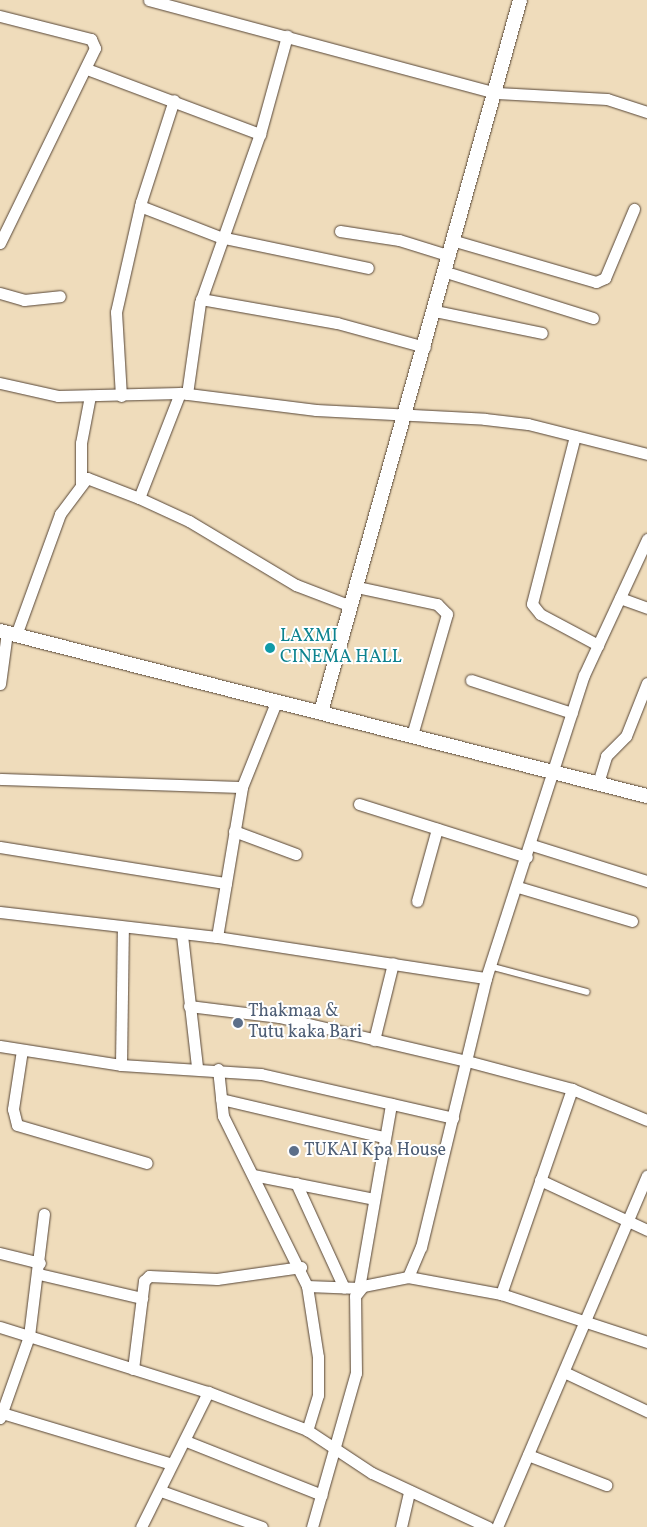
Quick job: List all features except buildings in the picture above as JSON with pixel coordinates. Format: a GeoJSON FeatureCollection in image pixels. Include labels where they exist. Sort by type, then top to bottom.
{"type":"FeatureCollection","features":[{"type":"Feature","properties":{"kind":"street"},"geometry":{"type":"LineString","coordinates":[[149,0],[497,93],[608,99],[647,112]]}},
{"type":"Feature","properties":{"kind":"street"},"geometry":{"type":"LineString","coordinates":[[321,712],[497,93],[520,0]]}},
{"type":"Feature","properties":{"kind":"street"},"geometry":{"type":"LineString","coordinates":[[0,16],[91,39],[95,48],[87,69],[0,243]]}},
{"type":"Feature","properties":{"kind":"street"},"geometry":{"type":"LineString","coordinates":[[138,498],[183,394],[201,299],[220,237],[260,134],[287,36]]}},
{"type":"Feature","properties":{"kind":"street"},"geometry":{"type":"LineString","coordinates":[[87,69],[174,100],[260,134]]}},
{"type":"Feature","properties":{"kind":"street"},"geometry":{"type":"LineString","coordinates":[[121,396],[116,312],[140,206],[174,100]]}},
{"type":"Feature","properties":{"kind":"street"},"geometry":{"type":"LineString","coordinates":[[140,206],[220,237],[368,268]]}},
{"type":"Feature","properties":{"kind":"street"},"geometry":{"type":"LineString","coordinates":[[455,240],[596,282],[605,278],[634,209]]}},
{"type":"Feature","properties":{"kind":"street"},"geometry":{"type":"LineString","coordinates":[[340,231],[398,240],[450,256]]}},
{"type":"Feature","properties":{"kind":"street"},"geometry":{"type":"LineString","coordinates":[[446,272],[593,318]]}},
{"type":"Feature","properties":{"kind":"street"},"geometry":{"type":"LineString","coordinates":[[0,293],[24,300],[60,296]]}},
{"type":"Feature","properties":{"kind":"street"},"geometry":{"type":"LineString","coordinates":[[201,299],[337,323],[425,347]]}},
{"type":"Feature","properties":{"kind":"street"},"geometry":{"type":"LineString","coordinates":[[435,311],[542,333]]}},
{"type":"Feature","properties":{"kind":"street"},"geometry":{"type":"LineString","coordinates":[[0,383],[58,396],[183,394],[316,410],[406,414],[528,424],[647,454]]}},
{"type":"Feature","properties":{"kind":"street"},"geometry":{"type":"LineString","coordinates":[[81,484],[81,443],[90,396]]}},
{"type":"Feature","properties":{"kind":"street"},"geometry":{"type":"LineString","coordinates":[[575,436],[532,604],[540,614],[598,645]]}},
{"type":"Feature","properties":{"kind":"street"},"geometry":{"type":"LineString","coordinates":[[0,684],[8,632],[52,528],[81,484],[91,477],[189,521],[289,581],[351,606]]}},
{"type":"Feature","properties":{"kind":"street"},"geometry":{"type":"LineString","coordinates":[[408,1277],[439,1182],[486,978],[532,845],[572,713],[598,645],[646,546]]}},
{"type":"Feature","properties":{"kind":"street"},"geometry":{"type":"LineString","coordinates":[[357,587],[437,604],[448,614],[412,735]]}},
{"type":"Feature","properties":{"kind":"street"},"geometry":{"type":"LineString","coordinates":[[620,598],[647,608]]}},
{"type":"Feature","properties":{"kind":"street"},"geometry":{"type":"LineString","coordinates":[[8,632],[647,796]]}},
{"type":"Feature","properties":{"kind":"street"},"geometry":{"type":"LineString","coordinates":[[470,680],[572,713]]}},
{"type":"Feature","properties":{"kind":"street"},"geometry":{"type":"LineString","coordinates":[[598,783],[606,756],[626,736],[647,683]]}},
{"type":"Feature","properties":{"kind":"street"},"geometry":{"type":"LineString","coordinates":[[217,937],[242,787],[278,700]]}},
{"type":"Feature","properties":{"kind":"street"},"geometry":{"type":"LineString","coordinates":[[0,779],[242,787]]}},
{"type":"Feature","properties":{"kind":"street"},"geometry":{"type":"LineString","coordinates":[[359,804],[527,857]]}},
{"type":"Feature","properties":{"kind":"street"},"geometry":{"type":"LineString","coordinates":[[417,902],[438,829]]}},
{"type":"Feature","properties":{"kind":"street"},"geometry":{"type":"LineString","coordinates":[[234,831],[296,854]]}},
{"type":"Feature","properties":{"kind":"street"},"geometry":{"type":"LineString","coordinates":[[532,845],[647,881]]}},
{"type":"Feature","properties":{"kind":"street"},"geometry":{"type":"LineString","coordinates":[[0,847],[226,883]]}},
{"type":"Feature","properties":{"kind":"street"},"geometry":{"type":"LineString","coordinates":[[518,887],[632,921]]}},
{"type":"Feature","properties":{"kind":"street"},"geometry":{"type":"LineString","coordinates":[[0,912],[182,935],[217,937],[486,978]]}},
{"type":"Feature","properties":{"kind":"street"},"geometry":{"type":"LineString","coordinates":[[121,1065],[123,927]]}},
{"type":"Feature","properties":{"kind":"street"},"geometry":{"type":"LineString","coordinates":[[182,935],[197,1067]]}},
{"type":"Feature","properties":{"kind":"street"},"geometry":{"type":"LineString","coordinates":[[374,1040],[393,963]]}},
{"type":"Feature","properties":{"kind":"street"},"geometry":{"type":"LineString","coordinates":[[189,1006],[280,1017],[467,1061],[572,1089],[647,1120]]}},
{"type":"Feature","properties":{"kind":"street"},"geometry":{"type":"LineString","coordinates":[[0,1046],[121,1065],[218,1069],[453,1118]]}},
{"type":"Feature","properties":{"kind":"street"},"geometry":{"type":"LineString","coordinates":[[22,1050],[13,1109],[17,1125],[147,1163]]}},
{"type":"Feature","properties":{"kind":"street"},"geometry":{"type":"LineString","coordinates":[[218,1069],[223,1116],[300,1267],[307,1286],[318,1357],[318,1395],[306,1430]]}},
{"type":"Feature","properties":{"kind":"street"},"geometry":{"type":"LineString","coordinates":[[501,1294],[572,1089]]}},
{"type":"Feature","properties":{"kind":"street"},"geometry":{"type":"LineString","coordinates":[[220,1099],[383,1137]]}},
{"type":"Feature","properties":{"kind":"street"},"geometry":{"type":"LineString","coordinates":[[312,1527],[337,1448],[356,1372],[355,1296],[359,1288],[383,1137],[391,1104]]}},
{"type":"Feature","properties":{"kind":"street"},"geometry":{"type":"LineString","coordinates":[[253,1175],[374,1199]]}},
{"type":"Feature","properties":{"kind":"street"},"geometry":{"type":"LineString","coordinates":[[497,1527],[647,1176]]}},
{"type":"Feature","properties":{"kind":"street"},"geometry":{"type":"LineString","coordinates":[[540,1180],[647,1230]]}},
{"type":"Feature","properties":{"kind":"street"},"geometry":{"type":"LineString","coordinates":[[296,1183],[344,1288]]}},
{"type":"Feature","properties":{"kind":"street"},"geometry":{"type":"LineString","coordinates":[[44,1214],[40,1268],[29,1336],[1,1416],[172,1464]]}},
{"type":"Feature","properties":{"kind":"street"},"geometry":{"type":"LineString","coordinates":[[0,1253],[40,1268],[142,1298]]}},
{"type":"Feature","properties":{"kind":"street"},"geometry":{"type":"LineString","coordinates":[[134,1369],[145,1279],[153,1275],[217,1279],[300,1267]]}},
{"type":"Feature","properties":{"kind":"street"},"geometry":{"type":"LineString","coordinates":[[307,1286],[359,1288],[408,1277],[501,1294],[587,1320],[647,1342]]}},
{"type":"Feature","properties":{"kind":"street"},"geometry":{"type":"LineString","coordinates":[[0,1327],[208,1392],[306,1430],[409,1490],[488,1527]]}},
{"type":"Feature","properties":{"kind":"street"},"geometry":{"type":"LineString","coordinates":[[564,1372],[647,1411]]}},
{"type":"Feature","properties":{"kind":"street"},"geometry":{"type":"LineString","coordinates":[[141,1527],[172,1464],[186,1441],[208,1392]]}},
{"type":"Feature","properties":{"kind":"street"},"geometry":{"type":"LineString","coordinates":[[186,1441],[322,1495]]}},
{"type":"Feature","properties":{"kind":"street"},"geometry":{"type":"LineString","coordinates":[[528,1455],[606,1485]]}},
{"type":"Feature","properties":{"kind":"street"},"geometry":{"type":"LineString","coordinates":[[401,1527],[409,1490]]}},
{"type":"Feature","properties":{"kind":"street"},"geometry":{"type":"LineString","coordinates":[[160,1491],[262,1527]]}},
{"type":"Feature","properties":{"kind":"lane"},"geometry":{"type":"LineString","coordinates":[[490,966],[587,992]]}},
{"type":"Feature","properties":{"kind":"place","name":"LAXMI CINEMA HALL"},"geometry":{"type":"Point","coordinates":[270,648]}},
{"type":"Feature","properties":{"kind":"place","name":"Thakmaa & Tutu kaka Bari"},"geometry":{"type":"Point","coordinates":[238,1023]}},
{"type":"Feature","properties":{"kind":"place","name":"TUKAI Kpa House"},"geometry":{"type":"Point","coordinates":[294,1151]}}]}
